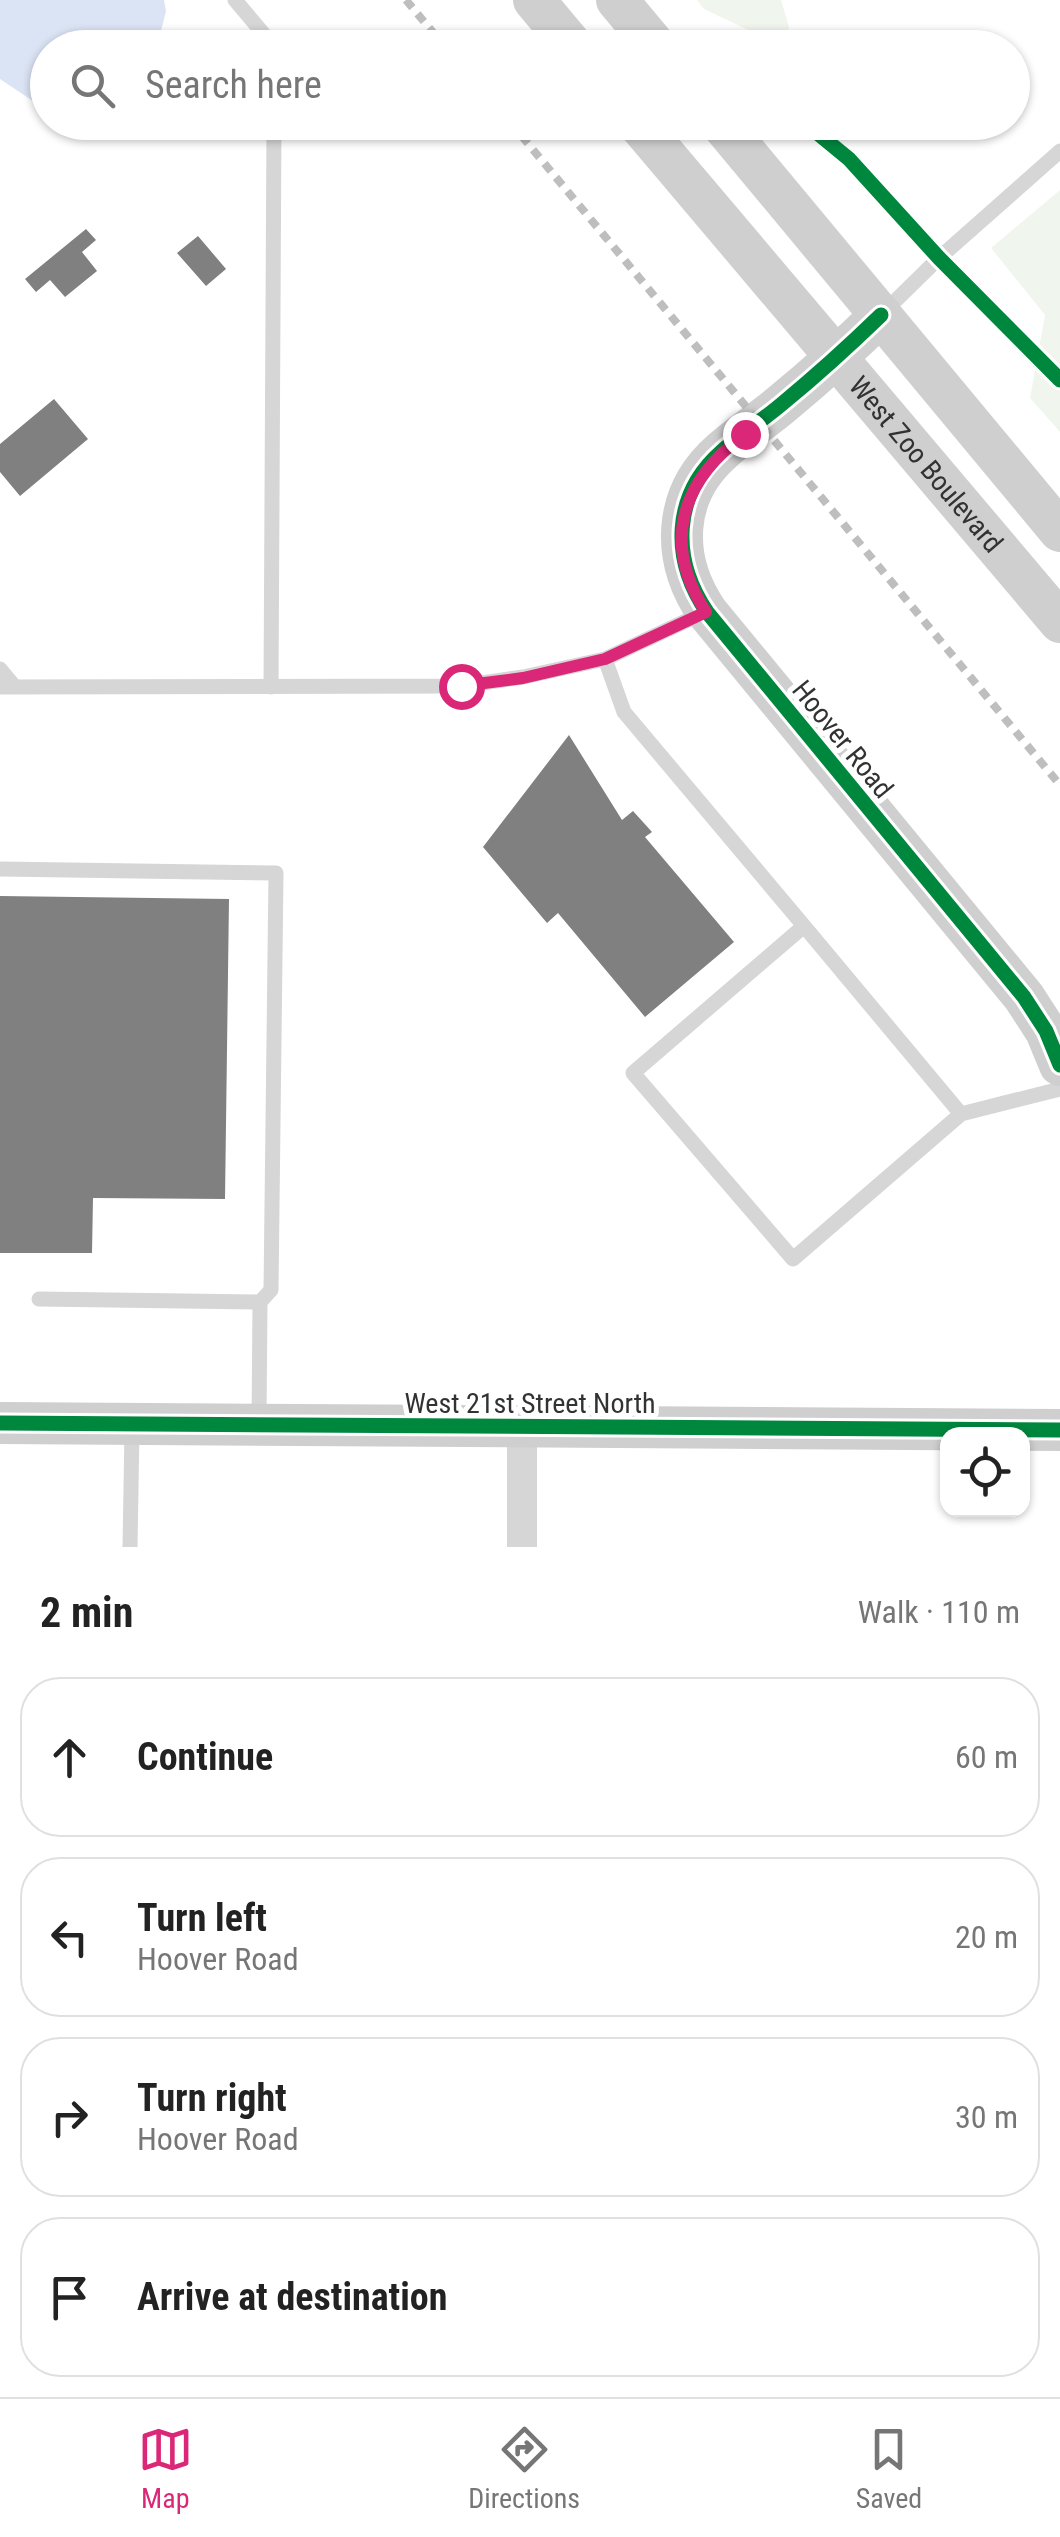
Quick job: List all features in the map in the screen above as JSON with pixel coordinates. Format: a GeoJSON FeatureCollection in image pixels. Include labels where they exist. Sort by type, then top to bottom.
{"type":"FeatureCollection","features":[{"type":"Feature","properties":{"kind":"street"},"geometry":{"type":"LineString","coordinates":[[534,0],[559,30]]}},
{"type":"Feature","properties":{"kind":"street"},"geometry":{"type":"LineString","coordinates":[[617,0],[642,30]]}},
{"type":"Feature","properties":{"kind":"street","name":"West Zoo Boulevard"},"geometry":{"type":"LineString","coordinates":[[652,140],[1060,622]]}},
{"type":"Feature","properties":{"kind":"street"},"geometry":{"type":"LineString","coordinates":[[735,140],[1060,532]]}},
{"type":"Feature","properties":{"kind":"street","name":"Hoover Road"},"geometry":{"type":"LineString","coordinates":[[881,315],[835,360],[721,452],[700,476],[682,524],[687,578],[706,612],[1024,997],[1046,1031],[1060,1066]]}},
{"type":"Feature","properties":{"kind":"street","name":"West 21st Street North"},"geometry":{"type":"LineString","coordinates":[[0,1423],[1060,1430]]}},
{"type":"Feature","properties":{"kind":"street"},"geometry":{"type":"LineString","coordinates":[[522,1428],[522,1547]]}},
{"type":"Feature","properties":{"kind":"lane"},"geometry":{"type":"LineString","coordinates":[[235,0],[260,30]]}},
{"type":"Feature","properties":{"kind":"lane"},"geometry":{"type":"LineString","coordinates":[[271,687],[274,140]]}},
{"type":"Feature","properties":{"kind":"lane"},"geometry":{"type":"LineString","coordinates":[[881,315],[1060,151]]}},
{"type":"Feature","properties":{"kind":"lane"},"geometry":{"type":"LineString","coordinates":[[0,669],[8,688],[461,686],[523,678],[605,659],[706,612]]}},
{"type":"Feature","properties":{"kind":"lane"},"geometry":{"type":"LineString","coordinates":[[605,659],[624,712],[962,1114]]}},
{"type":"Feature","properties":{"kind":"lane"},"geometry":{"type":"LineString","coordinates":[[0,869],[276,872],[271,1290],[260,1302],[259,1426]]}},
{"type":"Feature","properties":{"kind":"lane"},"geometry":{"type":"LineString","coordinates":[[804,926],[633,1072],[793,1259],[962,1114],[1060,1089]]}},
{"type":"Feature","properties":{"kind":"lane"},"geometry":{"type":"LineString","coordinates":[[39,1299],[260,1302]]}},
{"type":"Feature","properties":{"kind":"lane"},"geometry":{"type":"LineString","coordinates":[[130,1547],[132,1424]]}},
{"type":"Feature","properties":{"kind":"shaded area"},"geometry":{"type":"Polygon","coordinates":[[[697,0],[781,0],[789,27],[748,30],[704,9],[697,0]]]}},
{"type":"Feature","properties":{"kind":"shaded area"},"geometry":{"type":"Polygon","coordinates":[[[1060,190],[1060,432],[1030,398],[1045,315],[991,248],[1060,190]]]}},
{"type":"Feature","properties":{"kind":"water"},"geometry":{"type":"Polygon","coordinates":[[[0,0],[164,0],[161,30],[30,30],[30,99],[0,79],[0,0]]]}},
{"type":"Feature","properties":{"kind":"building"},"geometry":{"type":"Polygon","coordinates":[[[86,229],[96,240],[82,252],[97,271],[65,297],[50,280],[36,292],[25,279],[86,229]]]}},
{"type":"Feature","properties":{"kind":"building"},"geometry":{"type":"Polygon","coordinates":[[[198,236],[226,269],[206,286],[177,253],[198,236]]]}},
{"type":"Feature","properties":{"kind":"building"},"geometry":{"type":"Polygon","coordinates":[[[54,399],[88,439],[20,496],[0,472],[0,444],[54,399]]]}},
{"type":"Feature","properties":{"kind":"building"},"geometry":{"type":"Polygon","coordinates":[[[569,735],[622,820],[633,811],[652,832],[645,837],[734,942],[645,1017],[558,913],[547,923],[483,847],[569,735]]]}},
{"type":"Feature","properties":{"kind":"building"},"geometry":{"type":"Polygon","coordinates":[[[0,896],[229,899],[225,1199],[93,1198],[92,1253],[0,1253],[0,896]]]}},
{"type":"Feature","properties":{"kind":"railway"},"geometry":{"type":"LineString","coordinates":[[406,0],[431,30]]}},
{"type":"Feature","properties":{"kind":"railway"},"geometry":{"type":"LineString","coordinates":[[525,140],[1060,785]]}},
{"type":"Feature","properties":{"kind":"cycle path"},"geometry":{"type":"LineString","coordinates":[[826,140],[849,159],[939,258],[1060,380]]}},
{"type":"Feature","properties":{"kind":"cycle path"},"geometry":{"type":"LineString","coordinates":[[881,315],[706,468],[694,487],[682,528],[687,571],[707,612],[1024,997],[1046,1031],[1060,1065]]}},
{"type":"Feature","properties":{"kind":"cycle path"},"geometry":{"type":"LineString","coordinates":[[0,1423],[1060,1430]]}},
{"type":"Feature","properties":{"kind":"route"},"geometry":{"type":"LineString","coordinates":[[461,686],[523,678],[605,659],[706,612],[687,578],[682,524],[700,476],[721,452],[745,434]]}}]}
